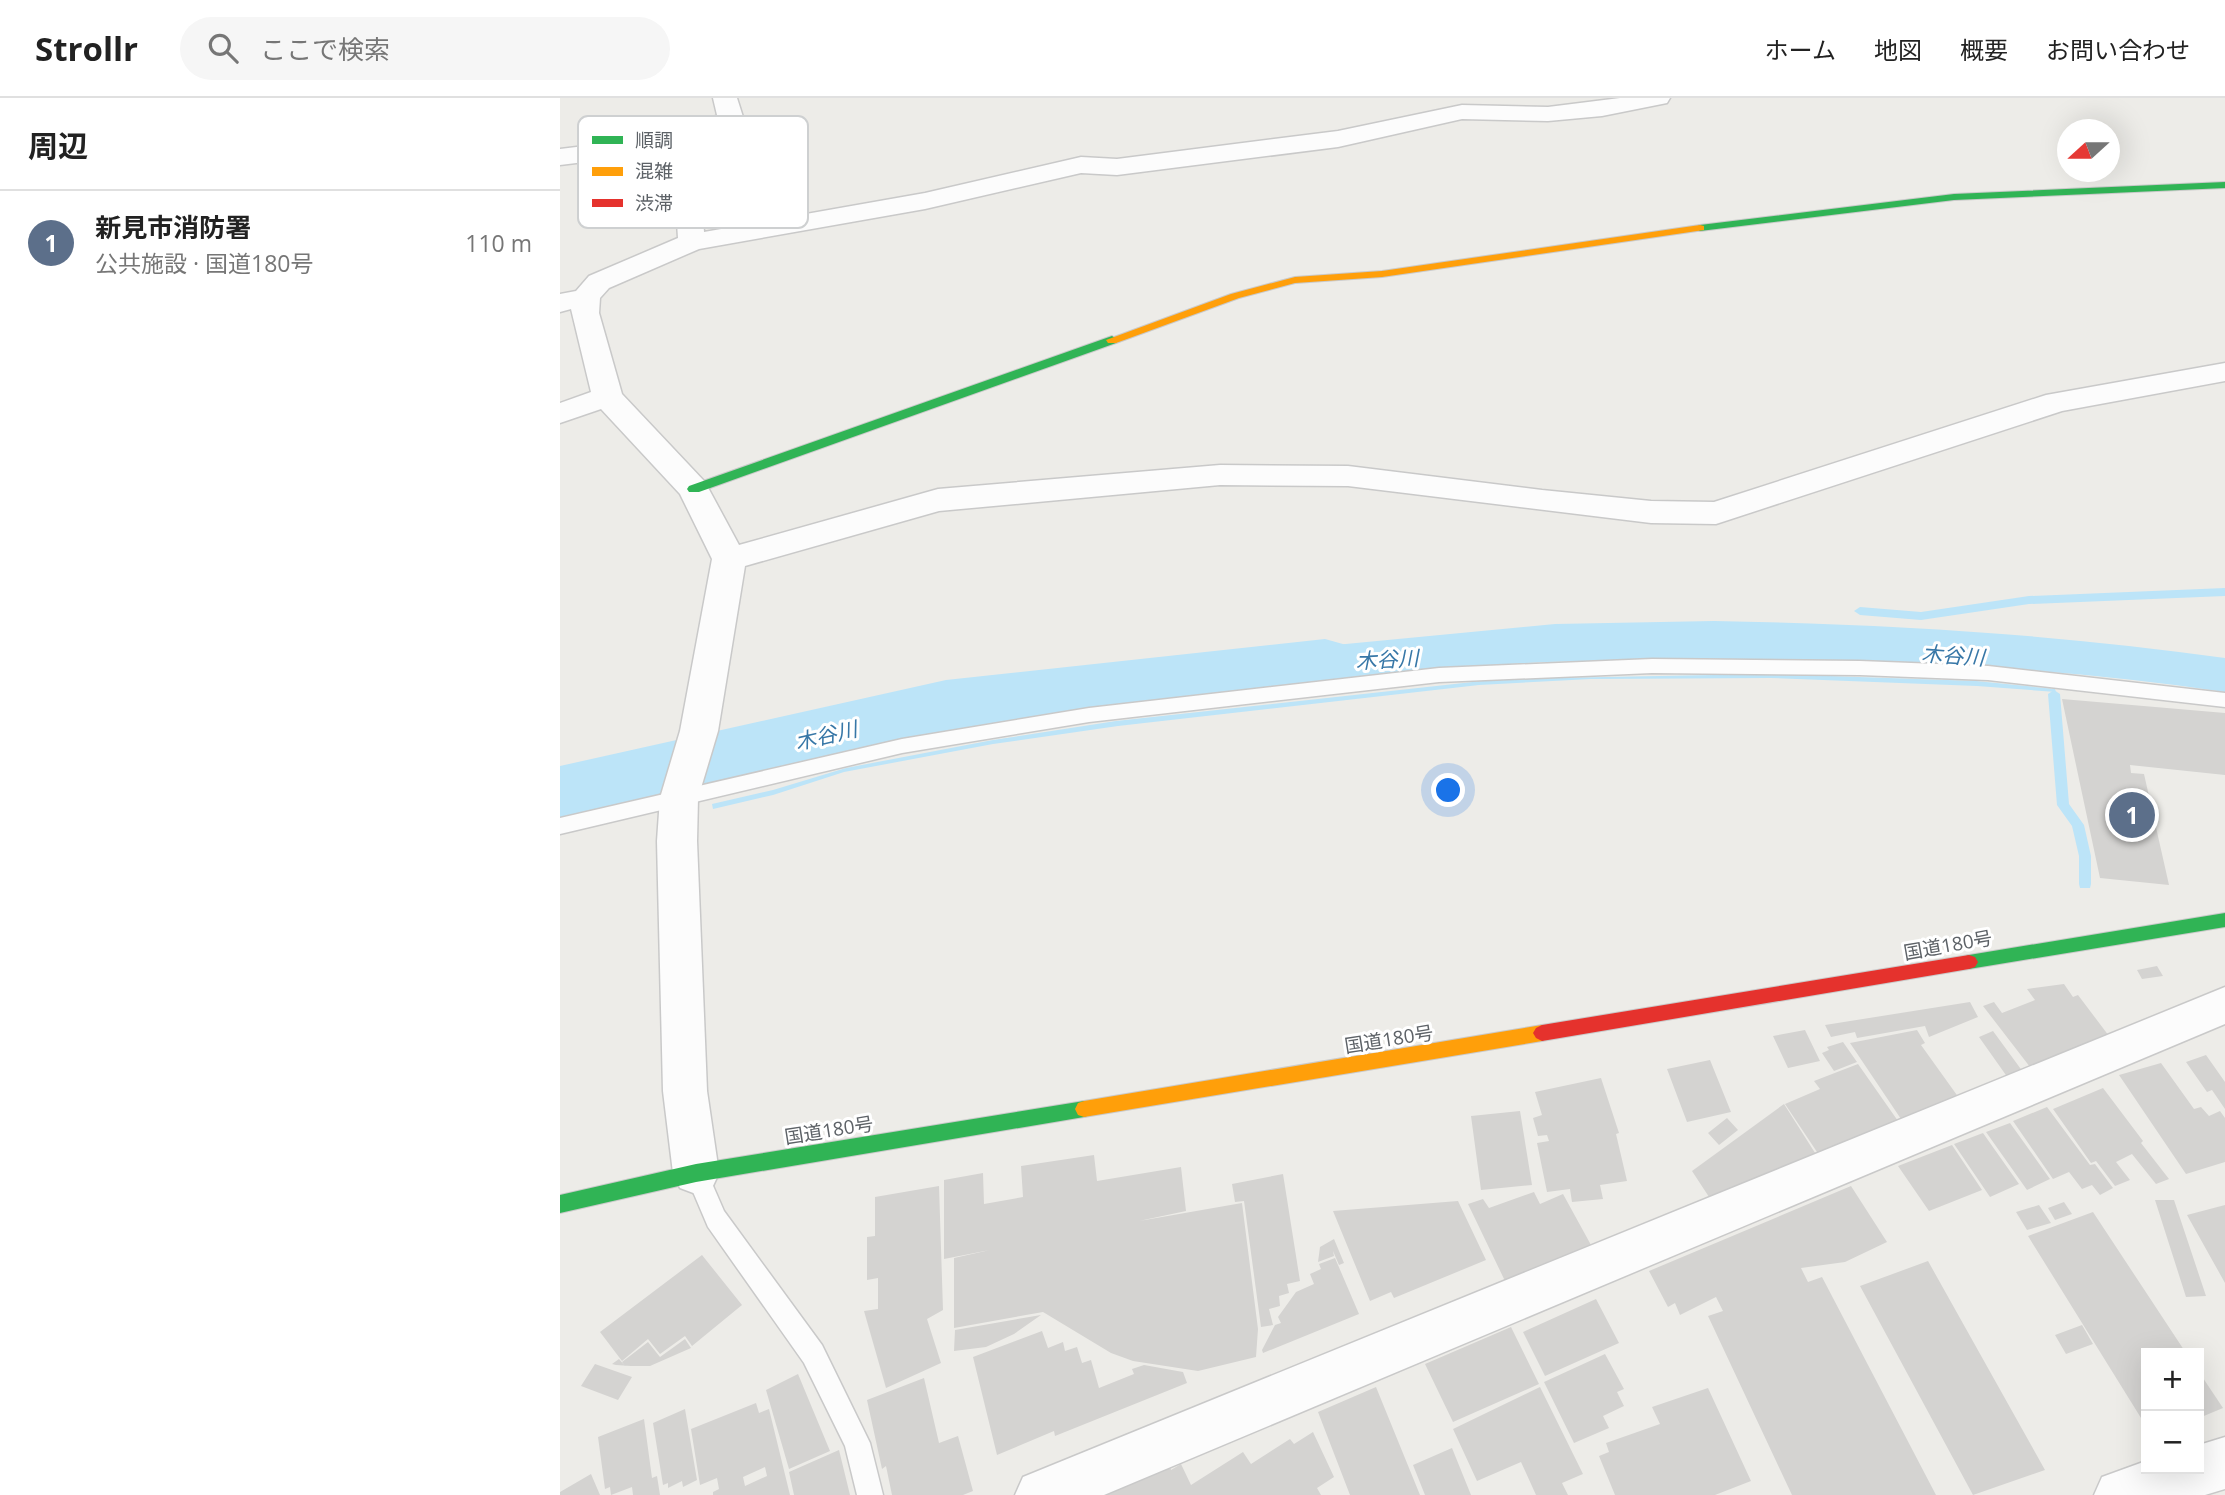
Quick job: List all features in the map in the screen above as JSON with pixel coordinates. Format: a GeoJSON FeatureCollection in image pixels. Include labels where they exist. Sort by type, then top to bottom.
{"type":"FeatureCollection","features":[{"type":"Feature","properties":{"kind":"main road"},"geometry":{"type":"LineString","coordinates":[[694,489],[1235,296],[1295,280],[1382,274],[1794,215],[1954,197],[2225,185]]}},
{"type":"Feature","properties":{"kind":"main road","name":"国道180号"},"geometry":{"type":"LineString","coordinates":[[560,1204],[696,1174],[2225,920]]}},
{"type":"Feature","properties":{"kind":"street"},"geometry":{"type":"LineString","coordinates":[[725,98],[730,116]]}},
{"type":"Feature","properties":{"kind":"street"},"geometry":{"type":"LineString","coordinates":[[808,222],[925,201],[1081,165],[1117,167],[1338,139],[1461,112],[1548,114],[1602,109],[1658,98]]}},
{"type":"Feature","properties":{"kind":"street"},"geometry":{"type":"LineString","coordinates":[[560,157],[578,155]]}},
{"type":"Feature","properties":{"kind":"street"},"geometry":{"type":"LineString","coordinates":[[689,228],[692,242]]}},
{"type":"Feature","properties":{"kind":"street"},"geometry":{"type":"LineString","coordinates":[[696,1174],[685,1091],[677,841],[679,798],[699,731],[729,559],[694,489],[607,397],[585,313],[573,300],[599,282],[692,242],[772,228]]}},
{"type":"Feature","properties":{"kind":"street"},"geometry":{"type":"LineString","coordinates":[[729,559],[939,500],[1220,475],[1348,476],[1651,512],[1716,513],[2057,402],[2225,372]]}},
{"type":"Feature","properties":{"kind":"street"},"geometry":{"type":"LineString","coordinates":[[560,413],[607,397]]}},
{"type":"Feature","properties":{"kind":"street"},"geometry":{"type":"LineString","coordinates":[[1041,1495],[2225,1005]]}},
{"type":"Feature","properties":{"kind":"street"},"geometry":{"type":"LineString","coordinates":[[2120,1495],[2225,1463]]}},
{"type":"Feature","properties":{"kind":"lane"},"geometry":{"type":"LineString","coordinates":[[560,826],[902,746],[1090,715],[1439,675],[1652,666],[1860,667],[1988,673],[2225,700]]}},
{"type":"Feature","properties":{"kind":"lane"},"geometry":{"type":"LineString","coordinates":[[696,1174],[716,1219],[813,1354],[857,1443],[870,1495]]}},
{"type":"Feature","properties":{"kind":"water"},"geometry":{"type":"Polygon","coordinates":[[[1714,621],[1970,632],[2225,658],[2225,692],[2090,675],[2021,670],[1885,663],[1749,661],[1489,665],[1222,694],[1221,656],[1555,624],[1714,621]]]}},
{"type":"Feature","properties":{"kind":"water"},"geometry":{"type":"Polygon","coordinates":[[[1768,674],[1976,681],[2055,689],[2056,692],[1977,686],[1771,678],[1591,679],[1479,685],[1118,726],[993,744],[844,772],[773,795],[713,809],[712,804],[773,790],[846,768],[993,740],[1116,721],[1500,679],[1768,674]]]}},
{"type":"Feature","properties":{"kind":"building"},"geometry":{"type":"Polygon","coordinates":[[[2062,699],[2225,713],[2225,775],[2130,765],[2131,773],[2144,774],[2169,885],[2100,878],[2062,699]]]}},
{"type":"Feature","properties":{"kind":"building"},"geometry":{"type":"Polygon","coordinates":[[[2157,966],[2163,976],[2142,979],[2137,970],[2157,966]]]}},
{"type":"Feature","properties":{"kind":"building"},"geometry":{"type":"Polygon","coordinates":[[[2064,984],[2073,997],[2078,995],[2109,1036],[2030,1067],[1983,1006],[1994,1002],[2002,1013],[2035,1000],[2027,989],[2064,984]]]}},
{"type":"Feature","properties":{"kind":"building"},"geometry":{"type":"Polygon","coordinates":[[[1970,1002],[1978,1017],[1929,1037],[1925,1026],[1857,1038],[1855,1032],[1831,1037],[1825,1025],[1970,1002]]]}},
{"type":"Feature","properties":{"kind":"building"},"geometry":{"type":"Polygon","coordinates":[[[1805,1030],[1820,1061],[1788,1068],[1773,1036],[1805,1030]]]}},
{"type":"Feature","properties":{"kind":"building"},"geometry":{"type":"Polygon","coordinates":[[[1917,1030],[1925,1043],[1921,1045],[1959,1098],[1903,1122],[1850,1043],[1917,1030]]]}},
{"type":"Feature","properties":{"kind":"building"},"geometry":{"type":"Polygon","coordinates":[[[1993,1031],[2023,1072],[2008,1078],[1979,1037],[1993,1031]]]}},
{"type":"Feature","properties":{"kind":"building"},"geometry":{"type":"Polygon","coordinates":[[[1843,1042],[1857,1062],[1834,1071],[1822,1053],[1829,1050],[1827,1047],[1843,1042]]]}},
{"type":"Feature","properties":{"kind":"building"},"geometry":{"type":"Polygon","coordinates":[[[2206,1055],[2225,1082],[2225,1109],[2212,1090],[2207,1092],[2186,1062],[2206,1055]]]}},
{"type":"Feature","properties":{"kind":"building"},"geometry":{"type":"Polygon","coordinates":[[[1710,1060],[1731,1112],[1687,1122],[1667,1069],[1710,1060]]]}},
{"type":"Feature","properties":{"kind":"building"},"geometry":{"type":"Polygon","coordinates":[[[2161,1063],[2194,1109],[2201,1107],[2209,1116],[2220,1111],[2225,1118],[2225,1162],[2186,1174],[2119,1075],[2161,1063]]]}},
{"type":"Feature","properties":{"kind":"building"},"geometry":{"type":"Polygon","coordinates":[[[1858,1064],[1898,1121],[1819,1155],[1785,1104],[1820,1089],[1814,1081],[1858,1064]]]}},
{"type":"Feature","properties":{"kind":"building"},"geometry":{"type":"Polygon","coordinates":[[[1601,1078],[1619,1133],[1616,1134],[1627,1181],[1600,1185],[1603,1199],[1572,1202],[1570,1189],[1547,1192],[1537,1143],[1549,1141],[1547,1135],[1538,1136],[1533,1118],[1542,1115],[1535,1092],[1601,1078]]]}},
{"type":"Feature","properties":{"kind":"building"},"geometry":{"type":"Polygon","coordinates":[[[2103,1088],[2169,1179],[2156,1184],[2132,1154],[2116,1162],[2130,1180],[2115,1186],[2096,1161],[2091,1163],[2053,1109],[2103,1088]]]}},
{"type":"Feature","properties":{"kind":"building"},"geometry":{"type":"Polygon","coordinates":[[[1784,1104],[1817,1156],[1711,1200],[1692,1171],[1784,1104]]]}},
{"type":"Feature","properties":{"kind":"building"},"geometry":{"type":"Polygon","coordinates":[[[2047,1107],[2090,1165],[2095,1164],[2113,1188],[2100,1195],[2092,1185],[2082,1189],[2069,1172],[2053,1179],[2013,1121],[2047,1107]]]}},
{"type":"Feature","properties":{"kind":"building"},"geometry":{"type":"Polygon","coordinates":[[[1520,1111],[1532,1185],[1481,1190],[1471,1116],[1520,1111]]]}},
{"type":"Feature","properties":{"kind":"building"},"geometry":{"type":"Polygon","coordinates":[[[1727,1118],[1738,1130],[1719,1145],[1708,1133],[1727,1118]]]}},
{"type":"Feature","properties":{"kind":"building"},"geometry":{"type":"Polygon","coordinates":[[[2010,1123],[2050,1179],[2027,1190],[1986,1132],[2010,1123]]]}},
{"type":"Feature","properties":{"kind":"building"},"geometry":{"type":"Polygon","coordinates":[[[1983,1133],[2019,1184],[1990,1197],[1954,1144],[1983,1133]]]}},
{"type":"Feature","properties":{"kind":"building"},"geometry":{"type":"Polygon","coordinates":[[[1952,1145],[1982,1190],[1929,1211],[1898,1166],[1952,1145]]]}},
{"type":"Feature","properties":{"kind":"building"},"geometry":{"type":"Polygon","coordinates":[[[1094,1155],[1097,1181],[1181,1167],[1186,1211],[1139,1221],[1242,1203],[1258,1329],[1256,1357],[1198,1371],[1133,1361],[1111,1353],[1043,1312],[954,1328],[954,1258],[990,1250],[944,1259],[944,1180],[983,1173],[984,1204],[1023,1197],[1021,1166],[1094,1155]]]}},
{"type":"Feature","properties":{"kind":"building"},"geometry":{"type":"Polygon","coordinates":[[[1283,1174],[1300,1281],[1287,1284],[1289,1293],[1279,1296],[1280,1306],[1269,1309],[1273,1325],[1261,1327],[1244,1201],[1235,1202],[1232,1184],[1283,1174]]]}},
{"type":"Feature","properties":{"kind":"building"},"geometry":{"type":"Polygon","coordinates":[[[939,1186],[943,1310],[927,1319],[941,1363],[886,1388],[864,1311],[878,1309],[878,1278],[867,1280],[867,1237],[875,1236],[875,1197],[939,1186]]]}},
{"type":"Feature","properties":{"kind":"building"},"geometry":{"type":"Polygon","coordinates":[[[1851,1186],[1887,1242],[1845,1262],[1801,1268],[1808,1282],[1822,1277],[1936,1495],[1792,1495],[1708,1316],[1723,1311],[1716,1297],[1680,1315],[1675,1303],[1668,1307],[1649,1271],[1851,1186]]]}},
{"type":"Feature","properties":{"kind":"building"},"geometry":{"type":"Polygon","coordinates":[[[1534,1192],[1540,1204],[1563,1194],[1591,1245],[1505,1281],[1468,1204],[1483,1199],[1489,1208],[1534,1192]]]}},
{"type":"Feature","properties":{"kind":"building"},"geometry":{"type":"Polygon","coordinates":[[[2155,1200],[2174,1200],[2206,1296],[2186,1297],[2155,1200]]]}},
{"type":"Feature","properties":{"kind":"building"},"geometry":{"type":"Polygon","coordinates":[[[1458,1201],[1486,1260],[1394,1298],[1391,1292],[1370,1301],[1333,1211],[1458,1201]]]}},
{"type":"Feature","properties":{"kind":"building"},"geometry":{"type":"Polygon","coordinates":[[[2064,1202],[2072,1214],[2055,1220],[2048,1208],[2064,1202]]]}},
{"type":"Feature","properties":{"kind":"building"},"geometry":{"type":"Polygon","coordinates":[[[2039,1205],[2051,1223],[2027,1230],[2016,1212],[2039,1205]]]}},
{"type":"Feature","properties":{"kind":"building"},"geometry":{"type":"Polygon","coordinates":[[[2225,1205],[2225,1283],[2187,1215],[2225,1205]]]}},
{"type":"Feature","properties":{"kind":"building"},"geometry":{"type":"Polygon","coordinates":[[[2093,1212],[2183,1348],[2141,1348],[2141,1418],[2028,1236],[2093,1212]]]}},
{"type":"Feature","properties":{"kind":"building"},"geometry":{"type":"Polygon","coordinates":[[[1334,1239],[1344,1263],[1339,1265],[1333,1251],[1334,1256],[1318,1262],[1320,1247],[1334,1239]]]}},
{"type":"Feature","properties":{"kind":"building"},"geometry":{"type":"Polygon","coordinates":[[[702,1255],[742,1305],[692,1346],[685,1336],[660,1354],[648,1339],[622,1361],[600,1332],[702,1255]]]}},
{"type":"Feature","properties":{"kind":"building"},"geometry":{"type":"Polygon","coordinates":[[[1335,1258],[1359,1314],[1263,1353],[1262,1350],[1275,1325],[1281,1323],[1278,1317],[1296,1292],[1314,1284],[1310,1274],[1321,1269],[1319,1264],[1335,1258]]]}},
{"type":"Feature","properties":{"kind":"building"},"geometry":{"type":"Polygon","coordinates":[[[1928,1261],[2045,1470],[1973,1495],[1860,1286],[1928,1261]]]}},
{"type":"Feature","properties":{"kind":"building"},"geometry":{"type":"Polygon","coordinates":[[[1596,1299],[1619,1343],[1545,1376],[1523,1332],[1596,1299]]]}},
{"type":"Feature","properties":{"kind":"building"},"geometry":{"type":"Polygon","coordinates":[[[1041,1315],[1014,1334],[986,1347],[954,1351],[955,1330],[1041,1315]]]}},
{"type":"Feature","properties":{"kind":"building"},"geometry":{"type":"Polygon","coordinates":[[[2082,1325],[2093,1344],[2066,1354],[2055,1335],[2082,1325]]]}},
{"type":"Feature","properties":{"kind":"building"},"geometry":{"type":"Polygon","coordinates":[[[1511,1327],[1539,1384],[1453,1422],[1425,1364],[1511,1327]]]}},
{"type":"Feature","properties":{"kind":"building"},"geometry":{"type":"Polygon","coordinates":[[[1042,1331],[1048,1348],[1063,1342],[1065,1351],[1077,1347],[1082,1363],[1091,1360],[1099,1388],[1134,1374],[1132,1369],[1144,1365],[1183,1372],[1187,1383],[1055,1436],[1054,1431],[997,1455],[973,1357],[1042,1331]]]}},
{"type":"Feature","properties":{"kind":"building"},"geometry":{"type":"Polygon","coordinates":[[[685,1339],[691,1348],[650,1366],[625,1366],[622,1362],[648,1342],[660,1357],[685,1339]]]}},
{"type":"Feature","properties":{"kind":"building"},"geometry":{"type":"Polygon","coordinates":[[[1605,1354],[1624,1389],[1617,1392],[1624,1406],[1603,1416],[1609,1428],[1574,1443],[1544,1382],[1605,1354]]]}},
{"type":"Feature","properties":{"kind":"building"},"geometry":{"type":"Polygon","coordinates":[[[619,1359],[625,1366],[616,1365],[612,1364],[619,1359]]]}},
{"type":"Feature","properties":{"kind":"building"},"geometry":{"type":"Polygon","coordinates":[[[595,1364],[632,1377],[618,1400],[581,1386],[595,1364]]]}},
{"type":"Feature","properties":{"kind":"building"},"geometry":{"type":"Polygon","coordinates":[[[798,1374],[830,1451],[789,1469],[766,1390],[798,1374]]]}},
{"type":"Feature","properties":{"kind":"building"},"geometry":{"type":"Polygon","coordinates":[[[924,1378],[939,1443],[958,1436],[973,1491],[963,1495],[892,1495],[886,1466],[882,1469],[867,1400],[924,1378]]]}},
{"type":"Feature","properties":{"kind":"building"},"geometry":{"type":"Polygon","coordinates":[[[2204,1380],[2223,1408],[2204,1416],[2204,1380]]]}},
{"type":"Feature","properties":{"kind":"building"},"geometry":{"type":"Polygon","coordinates":[[[1376,1387],[1420,1495],[1350,1495],[1318,1412],[1376,1387]]]}},
{"type":"Feature","properties":{"kind":"building"},"geometry":{"type":"Polygon","coordinates":[[[1540,1387],[1583,1474],[1562,1483],[1568,1495],[1536,1495],[1521,1462],[1477,1481],[1453,1429],[1540,1387]]]}},
{"type":"Feature","properties":{"kind":"building"},"geometry":{"type":"Polygon","coordinates":[[[1708,1388],[1751,1481],[1715,1495],[1615,1495],[1599,1456],[1609,1452],[1606,1443],[1660,1424],[1652,1407],[1708,1388]]]}},
{"type":"Feature","properties":{"kind":"building"},"geometry":{"type":"Polygon","coordinates":[[[756,1403],[759,1413],[769,1409],[790,1495],[713,1495],[713,1492],[719,1489],[717,1478],[700,1485],[691,1429],[756,1403]],[[765,1467],[743,1477],[745,1486],[767,1476],[765,1467]]]}},
{"type":"Feature","properties":{"kind":"building"},"geometry":{"type":"Polygon","coordinates":[[[685,1409],[697,1480],[683,1487],[682,1481],[668,1488],[668,1483],[663,1485],[653,1423],[685,1409]]]}},
{"type":"Feature","properties":{"kind":"building"},"geometry":{"type":"Polygon","coordinates":[[[644,1419],[652,1478],[657,1476],[660,1495],[633,1495],[632,1487],[611,1495],[610,1487],[605,1489],[598,1437],[644,1419]]]}},
{"type":"Feature","properties":{"kind":"building"},"geometry":{"type":"Polygon","coordinates":[[[1313,1432],[1334,1477],[1317,1488],[1321,1495],[1102,1495],[1170,1466],[1171,1470],[1181,1464],[1191,1485],[1243,1452],[1251,1464],[1290,1439],[1294,1444],[1313,1432]]]}},
{"type":"Feature","properties":{"kind":"building"},"geometry":{"type":"Polygon","coordinates":[[[1452,1448],[1471,1495],[1425,1495],[1413,1465],[1452,1448]]]}},
{"type":"Feature","properties":{"kind":"building"},"geometry":{"type":"Polygon","coordinates":[[[839,1450],[850,1495],[794,1495],[789,1472],[839,1450]]]}},
{"type":"Feature","properties":{"kind":"building"},"geometry":{"type":"Polygon","coordinates":[[[591,1474],[600,1495],[560,1495],[560,1492],[591,1474]]]}},
{"type":"Feature","properties":{"kind":"waterway"},"geometry":{"type":"LineString","coordinates":[[1860,611],[1921,616],[2029,600],[2225,592]]}},
{"type":"Feature","properties":{"kind":"waterway","name":"木谷川"},"geometry":{"type":"LineString","coordinates":[[560,795],[946,707],[1325,664]]}},
{"type":"Feature","properties":{"kind":"waterway"},"geometry":{"type":"LineString","coordinates":[[2054,694],[2063,805],[2078,825],[2085,856],[2085,884]]}},
{"type":"Feature","properties":{"kind":"traffic: fast"},"geometry":{"type":"LineString","coordinates":[[1700,228],[1954,197],[2225,185]]}},
{"type":"Feature","properties":{"kind":"traffic: fast"},"geometry":{"type":"LineString","coordinates":[[694,489],[1112,340]]}},
{"type":"Feature","properties":{"kind":"traffic: fast"},"geometry":{"type":"LineString","coordinates":[[1969,962],[2225,920]]}},
{"type":"Feature","properties":{"kind":"traffic: fast"},"geometry":{"type":"LineString","coordinates":[[560,1204],[696,1173],[1084,1109]]}},
{"type":"Feature","properties":{"kind":"traffic: slow"},"geometry":{"type":"LineString","coordinates":[[1112,340],[1235,296],[1295,280],[1382,274],[1700,228]]}},
{"type":"Feature","properties":{"kind":"traffic: slow"},"geometry":{"type":"LineString","coordinates":[[1084,1109],[1542,1033]]}},
{"type":"Feature","properties":{"kind":"traffic: jam"},"geometry":{"type":"LineString","coordinates":[[1542,1033],[1969,962]]}},
{"type":"Feature","properties":{"kind":"place","name":"新見市消防署"},"geometry":{"type":"Point","coordinates":[2132,815]}}]}
